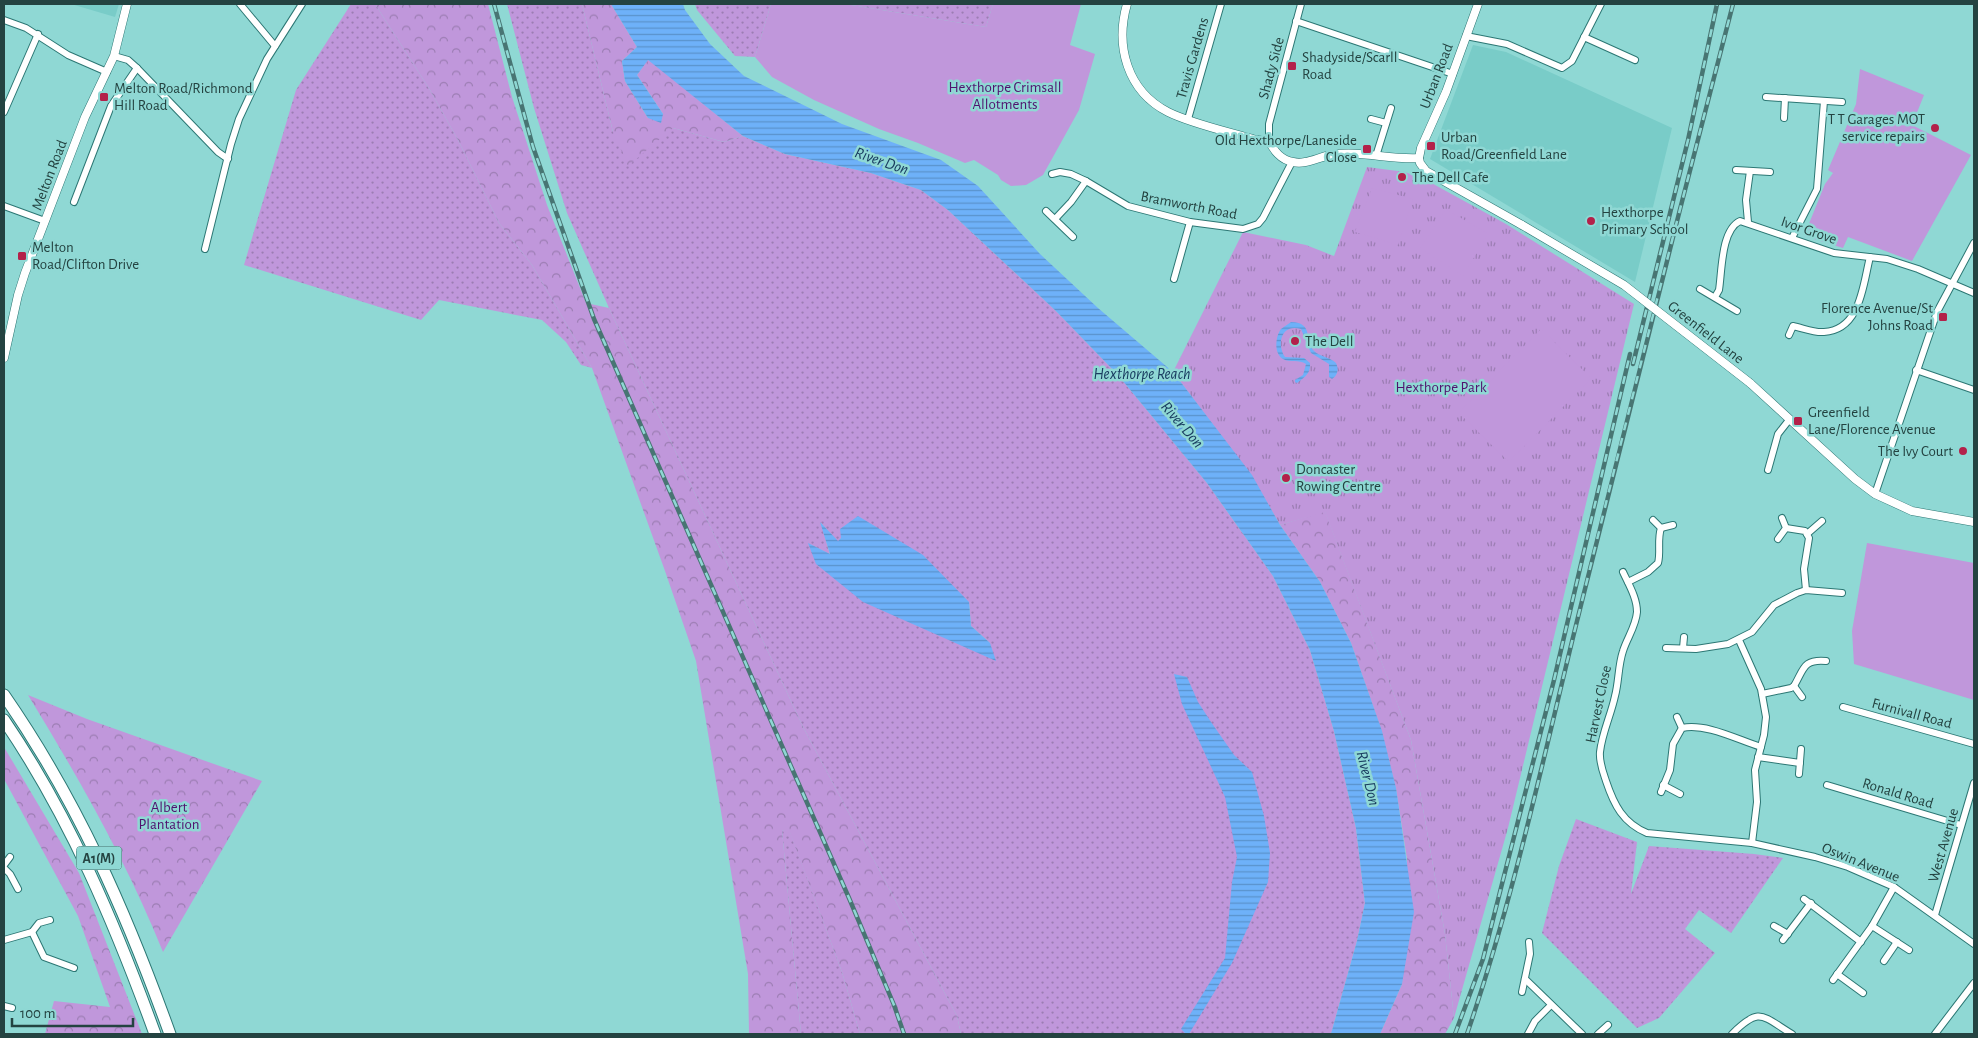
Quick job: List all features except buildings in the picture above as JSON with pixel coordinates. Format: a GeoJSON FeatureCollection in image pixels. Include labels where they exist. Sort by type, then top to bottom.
{"type":"FeatureCollection","features":[{"type":"Feature","properties":{"kind":"highway","name":"A1(M)"},"geometry":{"type":"LineString","coordinates":[[4,695],[70,800],[96,852],[143,959],[170,1034]]}},
{"type":"Feature","properties":{"kind":"highway","name":"A1(M)"},"geometry":{"type":"LineString","coordinates":[[4,720],[57,807],[83,858],[130,965],[155,1034]]}},
{"type":"Feature","properties":{"kind":"street","name":"Melton Road"},"geometry":{"type":"LineString","coordinates":[[4,358],[18,295],[85,117],[114,56],[127,4]]}},
{"type":"Feature","properties":{"kind":"street"},"geometry":{"type":"LineString","coordinates":[[240,4],[275,46]]}},
{"type":"Feature","properties":{"kind":"street"},"geometry":{"type":"LineString","coordinates":[[205,249],[239,119],[258,77],[302,4]]}},
{"type":"Feature","properties":{"kind":"street"},"geometry":{"type":"LineString","coordinates":[[1127,4],[1121,29],[1125,61],[1131,74],[1148,98],[1169,112],[1256,140],[1269,140],[1281,157],[1292,162],[1306,162],[1333,155],[1419,158]]}},
{"type":"Feature","properties":{"kind":"street","name":"Travis Gardens"},"geometry":{"type":"LineString","coordinates":[[1188,119],[1221,4]]}},
{"type":"Feature","properties":{"kind":"street","name":"Shady Side"},"geometry":{"type":"LineString","coordinates":[[1269,140],[1269,124],[1301,4]]}},
{"type":"Feature","properties":{"kind":"street","name":"Urban Road"},"geometry":{"type":"LineString","coordinates":[[1419,158],[1421,148],[1453,74],[1477,4]]}},
{"type":"Feature","properties":{"kind":"street"},"geometry":{"type":"LineString","coordinates":[[1466,36],[1507,44],[1562,68],[1572,62],[1601,4]]}},
{"type":"Feature","properties":{"kind":"street"},"geometry":{"type":"LineString","coordinates":[[4,20],[26,28],[68,55],[108,72]]}},
{"type":"Feature","properties":{"kind":"street"},"geometry":{"type":"LineString","coordinates":[[1296,21],[1453,74]]}},
{"type":"Feature","properties":{"kind":"street"},"geometry":{"type":"LineString","coordinates":[[4,112],[38,34]]}},
{"type":"Feature","properties":{"kind":"street"},"geometry":{"type":"LineString","coordinates":[[1584,37],[1635,60]]}},
{"type":"Feature","properties":{"kind":"street"},"geometry":{"type":"LineString","coordinates":[[114,56],[128,60],[137,68],[218,152],[228,159]]}},
{"type":"Feature","properties":{"kind":"street"},"geometry":{"type":"LineString","coordinates":[[74,202],[111,106],[137,68]]}},
{"type":"Feature","properties":{"kind":"street"},"geometry":{"type":"LineString","coordinates":[[1766,97],[1842,102]]}},
{"type":"Feature","properties":{"kind":"street"},"geometry":{"type":"LineString","coordinates":[[1784,118],[1785,98]]}},
{"type":"Feature","properties":{"kind":"street"},"geometry":{"type":"LineString","coordinates":[[1792,238],[1816,189],[1824,101]]}},
{"type":"Feature","properties":{"kind":"street"},"geometry":{"type":"LineString","coordinates":[[1376,156],[1391,108]]}},
{"type":"Feature","properties":{"kind":"street"},"geometry":{"type":"LineString","coordinates":[[1371,119],[1386,123]]}},
{"type":"Feature","properties":{"kind":"street","name":"Greenfield Lane"},"geometry":{"type":"LineString","coordinates":[[1419,158],[1426,171],[1624,285],[1750,383],[1855,480],[1874,494],[1912,512],[1974,522]]}},
{"type":"Feature","properties":{"kind":"street","name":"Bramworth Road"},"geometry":{"type":"LineString","coordinates":[[1052,174],[1064,172],[1086,181],[1128,206],[1190,222],[1243,229],[1258,224],[1264,218],[1292,162]]}},
{"type":"Feature","properties":{"kind":"street"},"geometry":{"type":"LineString","coordinates":[[1736,170],[1770,172]]}},
{"type":"Feature","properties":{"kind":"street"},"geometry":{"type":"LineString","coordinates":[[1715,297],[1719,290],[1729,230],[1740,221],[1748,222],[1746,200],[1750,172]]}},
{"type":"Feature","properties":{"kind":"street"},"geometry":{"type":"LineString","coordinates":[[1055,219],[1071,202],[1086,181]]}},
{"type":"Feature","properties":{"kind":"street"},"geometry":{"type":"LineString","coordinates":[[4,206],[45,221]]}},
{"type":"Feature","properties":{"kind":"street"},"geometry":{"type":"LineString","coordinates":[[1046,211],[1073,237]]}},
{"type":"Feature","properties":{"kind":"street"},"geometry":{"type":"LineString","coordinates":[[1174,279],[1190,222]]}},
{"type":"Feature","properties":{"kind":"street","name":"Ivor Grove"},"geometry":{"type":"LineString","coordinates":[[1748,222],[1834,253],[1887,259],[1918,269],[1974,293]]}},
{"type":"Feature","properties":{"kind":"street"},"geometry":{"type":"LineString","coordinates":[[1874,494],[1937,312],[1974,243]]}},
{"type":"Feature","properties":{"kind":"street"},"geometry":{"type":"LineString","coordinates":[[1790,335],[1793,326],[1823,332],[1837,329],[1849,321],[1858,306],[1870,257]]}},
{"type":"Feature","properties":{"kind":"street"},"geometry":{"type":"LineString","coordinates":[[1700,289],[1737,311]]}},
{"type":"Feature","properties":{"kind":"street"},"geometry":{"type":"LineString","coordinates":[[1916,370],[1974,390]]}},
{"type":"Feature","properties":{"kind":"street"},"geometry":{"type":"LineString","coordinates":[[1768,470],[1778,434],[1789,420]]}},
{"type":"Feature","properties":{"kind":"street"},"geometry":{"type":"LineString","coordinates":[[1782,518],[1786,528]]}},
{"type":"Feature","properties":{"kind":"street"},"geometry":{"type":"LineString","coordinates":[[1653,520],[1662,528]]}},
{"type":"Feature","properties":{"kind":"street"},"geometry":{"type":"LineString","coordinates":[[1807,534],[1822,522]]}},
{"type":"Feature","properties":{"kind":"street"},"geometry":{"type":"LineString","coordinates":[[1662,528],[1673,525]]}},
{"type":"Feature","properties":{"kind":"street"},"geometry":{"type":"LineString","coordinates":[[1628,582],[1648,572],[1658,563],[1659,540],[1662,528]]}},
{"type":"Feature","properties":{"kind":"street"},"geometry":{"type":"LineString","coordinates":[[1786,528],[1805,531],[1807,534],[1809,544],[1804,570],[1806,590]]}},
{"type":"Feature","properties":{"kind":"street"},"geometry":{"type":"LineString","coordinates":[[1778,538],[1786,528]]}},
{"type":"Feature","properties":{"kind":"street","name":"Harvest Close"},"geometry":{"type":"LineString","coordinates":[[1624,572],[1635,597],[1637,613],[1620,663],[1618,686],[1600,756],[1603,773],[1615,804],[1620,813],[1632,824],[1647,833],[1752,843]]}},
{"type":"Feature","properties":{"kind":"street"},"geometry":{"type":"LineString","coordinates":[[1666,648],[1696,649],[1719,646],[1738,640],[1752,632],[1774,606],[1787,597],[1806,590],[1842,593]]}},
{"type":"Feature","properties":{"kind":"street"},"geometry":{"type":"LineString","coordinates":[[1683,648],[1684,637]]}},
{"type":"Feature","properties":{"kind":"street"},"geometry":{"type":"LineString","coordinates":[[1738,640],[1762,694],[1766,717],[1764,735],[1755,770],[1757,802],[1752,843]]}},
{"type":"Feature","properties":{"kind":"street"},"geometry":{"type":"LineString","coordinates":[[1762,694],[1794,686],[1807,663],[1816,660],[1826,660]]}},
{"type":"Feature","properties":{"kind":"street"},"geometry":{"type":"LineString","coordinates":[[1794,686],[1802,697]]}},
{"type":"Feature","properties":{"kind":"street","name":"Furnivall Road"},"geometry":{"type":"LineString","coordinates":[[1843,707],[1974,744]]}},
{"type":"Feature","properties":{"kind":"street"},"geometry":{"type":"LineString","coordinates":[[1676,717],[1682,728]]}},
{"type":"Feature","properties":{"kind":"street"},"geometry":{"type":"LineString","coordinates":[[1682,728],[1716,730],[1738,740],[1761,746]]}},
{"type":"Feature","properties":{"kind":"street"},"geometry":{"type":"LineString","coordinates":[[1660,792],[1670,770],[1673,744],[1682,728]]}},
{"type":"Feature","properties":{"kind":"street"},"geometry":{"type":"LineString","coordinates":[[1799,774],[1800,749]]}},
{"type":"Feature","properties":{"kind":"street"},"geometry":{"type":"LineString","coordinates":[[1758,757],[1800,763]]}},
{"type":"Feature","properties":{"kind":"street","name":"West Avenue"},"geometry":{"type":"LineString","coordinates":[[1935,915],[1974,782]]}},
{"type":"Feature","properties":{"kind":"street"},"geometry":{"type":"LineString","coordinates":[[1663,785],[1680,794]]}},
{"type":"Feature","properties":{"kind":"street","name":"Ronald Road"},"geometry":{"type":"LineString","coordinates":[[1827,785],[1961,825]]}},
{"type":"Feature","properties":{"kind":"street","name":"Oswin Avenue"},"geometry":{"type":"LineString","coordinates":[[1752,843],[1815,857],[1855,870],[1894,887],[1974,944]]}},
{"type":"Feature","properties":{"kind":"street"},"geometry":{"type":"LineString","coordinates":[[10,857],[4,866],[18,889]]}},
{"type":"Feature","properties":{"kind":"street"},"geometry":{"type":"LineString","coordinates":[[1863,993],[1835,978],[1872,926],[1894,887]]}},
{"type":"Feature","properties":{"kind":"street"},"geometry":{"type":"LineString","coordinates":[[1804,899],[1861,942]]}},
{"type":"Feature","properties":{"kind":"street"},"geometry":{"type":"LineString","coordinates":[[1774,926],[1786,937],[1811,903]]}},
{"type":"Feature","properties":{"kind":"street"},"geometry":{"type":"LineString","coordinates":[[4,940],[32,932],[39,923],[50,920]]}},
{"type":"Feature","properties":{"kind":"street"},"geometry":{"type":"LineString","coordinates":[[1872,926],[1909,950]]}},
{"type":"Feature","properties":{"kind":"street"},"geometry":{"type":"LineString","coordinates":[[32,932],[44,957],[74,968]]}},
{"type":"Feature","properties":{"kind":"street"},"geometry":{"type":"LineString","coordinates":[[1522,992],[1530,954],[1529,942]]}},
{"type":"Feature","properties":{"kind":"street"},"geometry":{"type":"LineString","coordinates":[[1884,961],[1897,942]]}},
{"type":"Feature","properties":{"kind":"street"},"geometry":{"type":"LineString","coordinates":[[1525,979],[1582,1034]]}},
{"type":"Feature","properties":{"kind":"street"},"geometry":{"type":"LineString","coordinates":[[1935,1034],[1974,984]]}},
{"type":"Feature","properties":{"kind":"street"},"geometry":{"type":"LineString","coordinates":[[1528,1034],[1535,1021],[1551,1005]]}},
{"type":"Feature","properties":{"kind":"street"},"geometry":{"type":"LineString","coordinates":[[4,1006],[12,1008]]}},
{"type":"Feature","properties":{"kind":"street"},"geometry":{"type":"LineString","coordinates":[[1732,1034],[1746,1020],[1757,1016],[1792,1034]]}},
{"type":"Feature","properties":{"kind":"street"},"geometry":{"type":"LineString","coordinates":[[1598,1034],[1608,1024]]}},
{"type":"Feature","properties":{"kind":"shaded area"},"geometry":{"type":"Polygon","coordinates":[[[71,4],[119,4],[115,17],[71,4]]]}},
{"type":"Feature","properties":{"kind":"shaded area","name":"Hexthorpe Primary School"},"geometry":{"type":"Polygon","coordinates":[[[1473,45],[1506,52],[1672,128],[1635,282],[1430,159],[1473,45]]]}},
{"type":"Feature","properties":{"kind":"green space"},"geometry":{"type":"Polygon","coordinates":[[[351,4],[375,4],[430,90],[458,140],[499,223],[532,265],[592,368],[581,365],[566,342],[542,320],[439,300],[421,320],[244,265],[296,90],[351,4]]]}},
{"type":"Feature","properties":{"kind":"green space"},"geometry":{"type":"Polygon","coordinates":[[[375,4],[488,4],[512,97],[547,205],[586,303],[609,308],[803,727],[957,1016],[961,1034],[860,1034],[842,972],[790,833],[782,830],[801,1034],[749,1034],[748,974],[696,661],[592,368],[532,265],[499,223],[458,140],[430,90],[375,4]]]}},
{"type":"Feature","properties":{"kind":"green space"},"geometry":{"type":"Polygon","coordinates":[[[507,4],[582,4],[613,132],[673,128],[724,142],[743,136],[785,154],[871,173],[921,190],[948,210],[1056,311],[1118,375],[1207,483],[1273,576],[1310,650],[1334,731],[1356,828],[1365,903],[1357,941],[1331,1034],[961,1034],[957,1016],[803,727],[567,213],[534,108],[507,4]],[[821,523],[830,555],[990,643],[971,626],[969,602],[841,538],[838,542],[821,523]]]}},
{"type":"Feature","properties":{"kind":"green space"},"geometry":{"type":"Polygon","coordinates":[[[582,4],[611,4],[637,47],[622,61],[625,81],[648,118],[663,114],[637,75],[648,59],[743,136],[724,142],[673,128],[628,166],[613,132],[582,4]]]}},
{"type":"Feature","properties":{"kind":"green space"},"geometry":{"type":"Polygon","coordinates":[[[695,4],[771,4],[755,57],[735,56],[697,10],[695,4]]]}},
{"type":"Feature","properties":{"kind":"green space","name":"Hexthorpe Crimsall Allotments"},"geometry":{"type":"Polygon","coordinates":[[[771,4],[845,4],[986,27],[993,4],[1081,4],[1070,45],[1095,54],[1079,110],[1043,175],[1026,185],[1011,186],[1001,180],[998,175],[974,160],[965,163],[879,129],[814,100],[772,77],[755,57],[771,4]]]}},
{"type":"Feature","properties":{"kind":"green space"},"geometry":{"type":"Polygon","coordinates":[[[845,4],[993,4],[986,27],[845,4]]]}},
{"type":"Feature","properties":{"kind":"green space"},"geometry":{"type":"Polygon","coordinates":[[[1860,69],[1924,95],[1912,125],[1971,155],[1912,261],[1848,237],[1843,248],[1804,236],[1825,184],[1833,173],[1828,170],[1856,104],[1860,69]]]}},
{"type":"Feature","properties":{"kind":"green space","name":"Hexthorpe Park"},"geometry":{"type":"Polygon","coordinates":[[[1367,167],[1405,172],[1426,180],[1506,224],[1634,304],[1508,828],[1454,1018],[1445,934],[1411,740],[1325,512],[1280,525],[1251,475],[1173,372],[1243,232],[1306,245],[1334,256],[1367,167]]]}},
{"type":"Feature","properties":{"kind":"green space"},"geometry":{"type":"Polygon","coordinates":[[[1372,188],[1413,199],[1398,245],[1355,232],[1372,188]]]}},
{"type":"Feature","properties":{"kind":"green space"},"geometry":{"type":"Polygon","coordinates":[[[1446,209],[1488,234],[1463,276],[1420,248],[1446,209]]]}},
{"type":"Feature","properties":{"kind":"green space"},"geometry":{"type":"Polygon","coordinates":[[[1541,329],[1591,378],[1509,462],[1459,413],[1541,329]]]}},
{"type":"Feature","properties":{"kind":"green space"},"geometry":{"type":"Polygon","coordinates":[[[1325,511],[1411,740],[1445,934],[1454,1018],[1445,1034],[1380,1034],[1402,984],[1407,859],[1396,789],[1381,729],[1351,643],[1320,582],[1280,525],[1325,511]]]}},
{"type":"Feature","properties":{"kind":"green space"},"geometry":{"type":"Polygon","coordinates":[[[1867,543],[1974,563],[1974,700],[1854,664],[1852,631],[1867,543]]]}},
{"type":"Feature","properties":{"kind":"green space","name":"Albert Plantation"},"geometry":{"type":"Polygon","coordinates":[[[28,695],[87,719],[262,781],[163,952],[118,853],[28,695]]]}},
{"type":"Feature","properties":{"kind":"green space"},"geometry":{"type":"Polygon","coordinates":[[[4,747],[79,873],[142,1034],[45,1034],[54,1001],[110,1007],[78,916],[4,779],[4,747]]]}},
{"type":"Feature","properties":{"kind":"green space"},"geometry":{"type":"Polygon","coordinates":[[[1576,819],[1637,842],[1631,894],[1649,846],[1783,858],[1731,933],[1699,910],[1685,929],[1715,953],[1659,1018],[1637,1028],[1542,933],[1559,866],[1576,819]]]}},
{"type":"Feature","properties":{"kind":"green space"},"geometry":{"type":"Polygon","coordinates":[[[782,830],[790,832],[842,972],[860,1034],[801,1034],[782,830]]]}},
{"type":"Feature","properties":{"kind":"water"},"geometry":{"type":"Polygon","coordinates":[[[611,4],[683,4],[685,10],[710,44],[744,76],[842,124],[941,160],[978,186],[1040,254],[1098,308],[1173,372],[1252,475],[1280,525],[1320,582],[1351,643],[1382,731],[1396,788],[1414,912],[1402,984],[1380,1034],[1331,1034],[1357,941],[1365,903],[1356,828],[1334,731],[1310,650],[1273,576],[1207,483],[1118,375],[1056,311],[948,210],[921,190],[871,173],[785,154],[743,136],[648,60],[637,75],[663,114],[661,123],[648,118],[625,81],[622,61],[637,47],[611,4]]]}},
{"type":"Feature","properties":{"kind":"water"},"geometry":{"type":"Polygon","coordinates":[[[1291,322],[1303,325],[1314,351],[1336,363],[1336,376],[1332,379],[1329,377],[1329,364],[1311,353],[1301,329],[1294,328],[1289,329],[1282,336],[1282,352],[1285,357],[1304,358],[1310,363],[1305,377],[1297,383],[1295,382],[1295,380],[1303,375],[1306,364],[1283,359],[1278,353],[1276,345],[1281,329],[1291,322]]]}},
{"type":"Feature","properties":{"kind":"water"},"geometry":{"type":"Polygon","coordinates":[[[858,516],[923,555],[969,602],[971,626],[990,643],[996,661],[863,602],[816,564],[808,543],[830,554],[820,522],[838,541],[841,538],[840,529],[858,516]]]}},
{"type":"Feature","properties":{"kind":"water"},"geometry":{"type":"Polygon","coordinates":[[[1174,674],[1187,677],[1198,702],[1211,722],[1234,755],[1252,772],[1264,816],[1270,853],[1268,882],[1232,963],[1189,1034],[1186,1034],[1181,1029],[1225,958],[1232,882],[1237,857],[1225,797],[1182,704],[1174,674]]]}},
{"type":"Feature","properties":{"kind":"railway"},"geometry":{"type":"LineString","coordinates":[[494,4],[533,147],[594,319],[849,898],[894,1005],[904,1034]]}},
{"type":"Feature","properties":{"kind":"railway"},"geometry":{"type":"LineString","coordinates":[[1633,364],[1688,140],[1717,4]]}},
{"type":"Feature","properties":{"kind":"railway"},"geometry":{"type":"LineString","coordinates":[[1467,1034],[1515,875],[1637,379],[1733,4]]}},
{"type":"Feature","properties":{"kind":"railway"},"geometry":{"type":"LineString","coordinates":[[1455,1034],[1483,959],[1554,680],[1630,354]]}},
{"type":"Feature","properties":{"kind":"place","name":"Shadyside/Scarll Road"},"geometry":{"type":"Point","coordinates":[1292,66]}},
{"type":"Feature","properties":{"kind":"place","name":"Melton Road/Richmond Hill Road"},"geometry":{"type":"Point","coordinates":[104,97]}},
{"type":"Feature","properties":{"kind":"place","name":"T T Garages MOT service repairs"},"geometry":{"type":"Point","coordinates":[1935,128]}},
{"type":"Feature","properties":{"kind":"place","name":"Urban Road/Greenfield Lane"},"geometry":{"type":"Point","coordinates":[1431,146]}},
{"type":"Feature","properties":{"kind":"place","name":"Old Hexthorpe/Laneside Close"},"geometry":{"type":"Point","coordinates":[1367,149]}},
{"type":"Feature","properties":{"kind":"place","name":"The Dell Cafe"},"geometry":{"type":"Point","coordinates":[1402,177]}},
{"type":"Feature","properties":{"kind":"place","name":"Hexthorpe Primary School"},"geometry":{"type":"Point","coordinates":[1591,221]}},
{"type":"Feature","properties":{"kind":"place","name":"Melton Road/Clifton Drive"},"geometry":{"type":"Point","coordinates":[22,256]}},
{"type":"Feature","properties":{"kind":"place","name":"Florence Avenue/St Johns Road"},"geometry":{"type":"Point","coordinates":[1943,317]}},
{"type":"Feature","properties":{"kind":"place","name":"The Dell"},"geometry":{"type":"Point","coordinates":[1295,341]}},
{"type":"Feature","properties":{"kind":"place","name":"Greenfield Lane/Florence Avenue"},"geometry":{"type":"Point","coordinates":[1798,421]}},
{"type":"Feature","properties":{"kind":"place","name":"The Ivy Court"},"geometry":{"type":"Point","coordinates":[1963,451]}},
{"type":"Feature","properties":{"kind":"place","name":"Doncaster Rowing Centre"},"geometry":{"type":"Point","coordinates":[1286,478]}},
{"type":"Feature","properties":{"kind":"water label","name":"River Don"},"geometry":{"type":"Point","coordinates":[882,160]}},
{"type":"Feature","properties":{"kind":"water label","name":"Hexthorpe Reach"},"geometry":{"type":"Point","coordinates":[1142,373]}},
{"type":"Feature","properties":{"kind":"water label","name":"River Don"},"geometry":{"type":"Point","coordinates":[1183,424]}},
{"type":"Feature","properties":{"kind":"water label","name":"River Don"},"geometry":{"type":"Point","coordinates":[1369,778]}}]}
